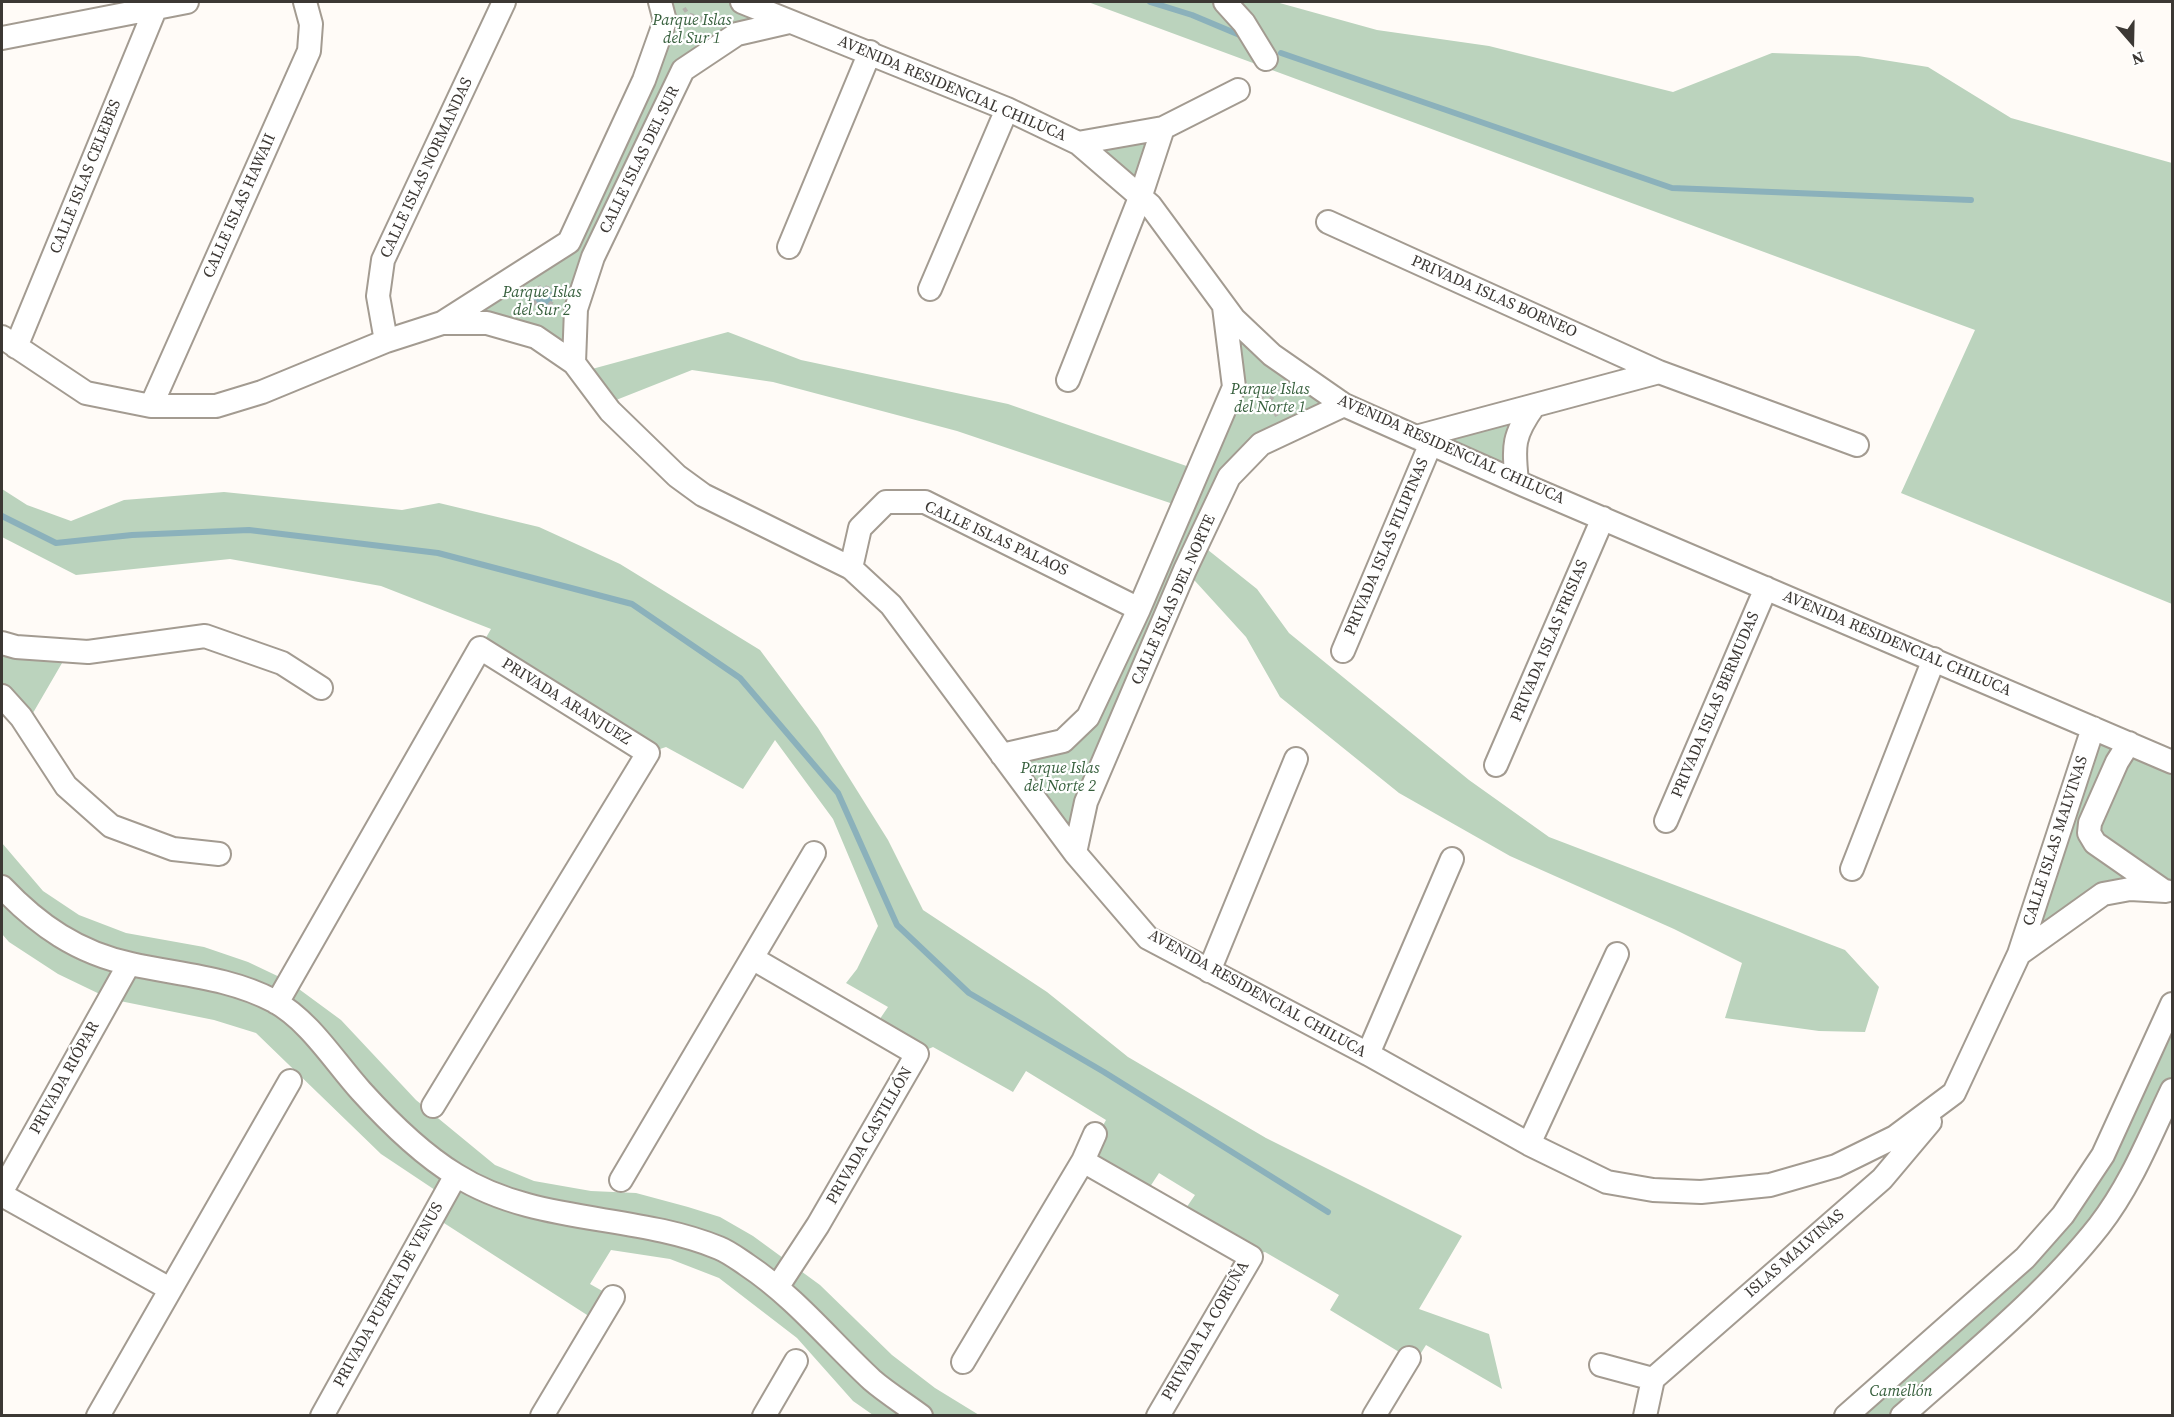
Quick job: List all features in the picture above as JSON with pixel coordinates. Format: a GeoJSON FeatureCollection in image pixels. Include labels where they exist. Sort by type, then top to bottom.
{"type":"FeatureCollection","features":[{"type":"Feature","properties":{"kind":"street"},"geometry":{"type":"LineString","coordinates":[[2,38],[187,2]]}},
{"type":"Feature","properties":{"kind":"street","name":"CALLE ISLAS HAWAII"},"geometry":{"type":"LineString","coordinates":[[151,406],[309,51],[311,24],[305,2]]}},
{"type":"Feature","properties":{"kind":"street","name":"CALLE ISLAS NORMANDAS"},"geometry":{"type":"LineString","coordinates":[[386,341],[378,296],[383,260],[504,2]]}},
{"type":"Feature","properties":{"kind":"street","name":"CALLE ISLAS DEL SUR"},"geometry":{"type":"LineString","coordinates":[[442,324],[569,242],[644,80],[664,21],[660,2]]}},
{"type":"Feature","properties":{"kind":"street","name":"AVENIDA RESIDENCIAL CHILUCA"},"geometry":{"type":"LineString","coordinates":[[742,2],[1007,109],[1078,143],[1141,195],[1234,320],[1272,355],[1344,405],[2172,762]]}},
{"type":"Feature","properties":{"kind":"street"},"geometry":{"type":"LineString","coordinates":[[1225,2],[1244,23],[1266,58]]}},
{"type":"Feature","properties":{"kind":"street","name":"CALLE ISLAS CELEBES"},"geometry":{"type":"LineString","coordinates":[[9,342],[156,7]]}},
{"type":"Feature","properties":{"kind":"street","name":"CALLE ISLAS DEL SUR"},"geometry":{"type":"LineString","coordinates":[[574,363],[576,309],[593,257],[683,70],[737,34],[789,22]]}},
{"type":"Feature","properties":{"kind":"street"},"geometry":{"type":"LineString","coordinates":[[789,247],[870,52]]}},
{"type":"Feature","properties":{"kind":"street"},"geometry":{"type":"LineString","coordinates":[[1078,143],[1163,128],[1238,90]]}},
{"type":"Feature","properties":{"kind":"street"},"geometry":{"type":"LineString","coordinates":[[930,289],[1007,109]]}},
{"type":"Feature","properties":{"kind":"street"},"geometry":{"type":"LineString","coordinates":[[1068,380],[1141,195],[1163,128]]}},
{"type":"Feature","properties":{"kind":"street","name":"PRIVADA ISLAS BORNEO"},"geometry":{"type":"LineString","coordinates":[[1328,222],[1659,372],[1857,445]]}},
{"type":"Feature","properties":{"kind":"street","name":"CALLE ISLAS DEL NORTE"},"geometry":{"type":"LineString","coordinates":[[1002,755],[1063,741],[1088,717],[1139,609],[1234,387],[1224,307]]}},
{"type":"Feature","properties":{"kind":"street","name":"AVENIDA RESIDENCIAL CHILUCA"},"geometry":{"type":"LineString","coordinates":[[9,342],[86,393],[151,406],[216,406],[262,392],[386,341],[442,324],[487,323],[536,337],[574,363],[610,411],[703,495],[851,568],[891,605],[1075,854],[1149,938],[1368,1054],[1529,1144],[1607,1182],[1653,1190],[1701,1192],[1770,1185],[1836,1166],[1885,1142],[1954,1093],[2019,954],[2103,894],[2130,890],[2168,891]]}},
{"type":"Feature","properties":{"kind":"street"},"geometry":{"type":"LineString","coordinates":[[1424,440],[1534,406],[1659,372]]}},
{"type":"Feature","properties":{"kind":"street","name":"CALLE ISLAS DEL NORTE"},"geometry":{"type":"LineString","coordinates":[[1075,854],[1086,802],[1185,570],[1229,477],[1261,444],[1344,405]]}},
{"type":"Feature","properties":{"kind":"street"},"geometry":{"type":"LineString","coordinates":[[1516,480],[1514,454],[1519,427],[1534,406]]}},
{"type":"Feature","properties":{"kind":"street","name":"PRIVADA ISLAS FILIPINAS"},"geometry":{"type":"LineString","coordinates":[[1342,651],[1424,440]]}},
{"type":"Feature","properties":{"kind":"street","name":"CALLE ISLAS PALAOS"},"geometry":{"type":"LineString","coordinates":[[851,568],[860,528],[886,502],[925,502],[1139,609]]}},
{"type":"Feature","properties":{"kind":"street","name":"PRIVADA ISLAS FRISIAS"},"geometry":{"type":"LineString","coordinates":[[1496,765],[1603,518]]}},
{"type":"Feature","properties":{"kind":"street","name":"PRIVADA ISLAS BERMUDAS"},"geometry":{"type":"LineString","coordinates":[[1666,822],[1766,588]]}},
{"type":"Feature","properties":{"kind":"street"},"geometry":{"type":"LineString","coordinates":[[2,643],[16,647],[88,652],[205,636],[282,663],[321,688]]}},
{"type":"Feature","properties":{"kind":"street","name":"PRIVADA ARANJUEZ"},"geometry":{"type":"LineString","coordinates":[[277,1003],[480,648],[648,753],[433,1106]]}},
{"type":"Feature","properties":{"kind":"street"},"geometry":{"type":"LineString","coordinates":[[1852,869],[1934,659]]}},
{"type":"Feature","properties":{"kind":"street"},"geometry":{"type":"LineString","coordinates":[[2,696],[21,717],[66,786],[111,826],[173,849],[219,854]]}},
{"type":"Feature","properties":{"kind":"street","name":"CALLE ISLAS MALVINAS"},"geometry":{"type":"LineString","coordinates":[[2019,954],[2093,728]]}},
{"type":"Feature","properties":{"kind":"street"},"geometry":{"type":"LineString","coordinates":[[2129,743],[2117,762],[2090,823],[2089,832],[2095,843],[2168,891]]}},
{"type":"Feature","properties":{"kind":"street"},"geometry":{"type":"LineString","coordinates":[[1209,971],[1296,759]]}},
{"type":"Feature","properties":{"kind":"street"},"geometry":{"type":"LineString","coordinates":[[621,1180],[814,853]]}},
{"type":"Feature","properties":{"kind":"street"},"geometry":{"type":"LineString","coordinates":[[1368,1054],[1452,859]]}},
{"type":"Feature","properties":{"kind":"street"},"geometry":{"type":"LineString","coordinates":[[2,886],[25,911],[72,944],[129,964],[228,981],[277,1003],[314,1035],[361,1091],[411,1141],[456,1175],[491,1193],[526,1206],[671,1231],[722,1249],[778,1286],[874,1382],[921,1416]]}},
{"type":"Feature","properties":{"kind":"street"},"geometry":{"type":"LineString","coordinates":[[1529,1144],[1617,954]]}},
{"type":"Feature","properties":{"kind":"street","name":"PRIVADA CASTILLÓN"},"geometry":{"type":"LineString","coordinates":[[752,958],[916,1054],[818,1225],[778,1286]]}},
{"type":"Feature","properties":{"kind":"street","name":"PRIVADA RIÓPAR"},"geometry":{"type":"LineString","coordinates":[[129,964],[2,1193],[170,1289]]}},
{"type":"Feature","properties":{"kind":"street"},"geometry":{"type":"LineString","coordinates":[[1846,1416],[2033,1249],[2063,1215],[2103,1155],[2172,1004]]}},
{"type":"Feature","properties":{"kind":"street"},"geometry":{"type":"LineString","coordinates":[[98,1416],[290,1081]]}},
{"type":"Feature","properties":{"kind":"street"},"geometry":{"type":"LineString","coordinates":[[1902,1416],[2055,1278],[2100,1224],[2136,1169],[2171,1098],[2136,1085]]}},
{"type":"Feature","properties":{"kind":"street","name":"ISLAS MALVINAS"},"geometry":{"type":"LineString","coordinates":[[1653,1379],[1882,1179],[1954,1093]]}},
{"type":"Feature","properties":{"kind":"street"},"geometry":{"type":"LineString","coordinates":[[963,1362],[1083,1161],[1095,1134]]}},
{"type":"Feature","properties":{"kind":"street","name":"PRIVADA LA CORUÑA"},"geometry":{"type":"LineString","coordinates":[[1083,1161],[1251,1257],[1158,1416]]}},
{"type":"Feature","properties":{"kind":"street","name":"PRIVADA PUERTA DE VENUS"},"geometry":{"type":"LineString","coordinates":[[322,1416],[456,1175]]}},
{"type":"Feature","properties":{"kind":"street"},"geometry":{"type":"LineString","coordinates":[[542,1416],[613,1297]]}},
{"type":"Feature","properties":{"kind":"street"},"geometry":{"type":"LineString","coordinates":[[1374,1416],[1410,1358]]}},
{"type":"Feature","properties":{"kind":"street"},"geometry":{"type":"LineString","coordinates":[[764,1416],[796,1361]]}},
{"type":"Feature","properties":{"kind":"street"},"geometry":{"type":"LineString","coordinates":[[1601,1365],[1653,1379],[1644,1416]]}},
{"type":"Feature","properties":{"kind":"path"},"geometry":{"type":"LineString","coordinates":[[541,286],[553,293],[553,300],[548,306],[541,307],[535,303],[532,296],[541,286]]}},
{"type":"Feature","properties":{"kind":"path"},"geometry":{"type":"LineString","coordinates":[[1286,432],[1269,402],[1292,369]]}},
{"type":"Feature","properties":{"kind":"green space"},"geometry":{"type":"Polygon","coordinates":[[[660,2],[742,2],[789,22],[683,70],[593,257],[574,363],[536,337],[442,323],[569,242],[651,58],[660,2]]]}},
{"type":"Feature","properties":{"kind":"green space"},"geometry":{"type":"Polygon","coordinates":[[[1088,2],[1276,2],[1377,30],[1489,46],[1673,92],[1772,53],[1858,56],[1928,67],[2011,118],[2172,163],[2172,604],[1901,493],[1975,330],[1088,2]]]}},
{"type":"Feature","properties":{"kind":"green space"},"geometry":{"type":"Polygon","coordinates":[[[1163,128],[1141,195],[1078,143],[1163,128]]]}},
{"type":"Feature","properties":{"kind":"green space"},"geometry":{"type":"Polygon","coordinates":[[[1224,307],[1344,405],[1261,444],[1198,542],[1257,589],[1289,633],[1469,780],[1549,837],[1845,950],[1879,987],[1865,1032],[1819,1031],[1725,1018],[1742,963],[1674,929],[1510,856],[1399,793],[1280,697],[1246,637],[1185,570],[1075,853],[1002,755],[1063,741],[1182,507],[957,431],[773,382],[692,370],[606,404],[581,372],[728,332],[801,360],[1008,404],[1198,470],[1234,387],[1224,307]]]}},
{"type":"Feature","properties":{"kind":"green space"},"geometry":{"type":"Polygon","coordinates":[[[1534,406],[1517,481],[1416,437],[1534,406]]]}},
{"type":"Feature","properties":{"kind":"green space"},"geometry":{"type":"Polygon","coordinates":[[[2,489],[27,505],[71,521],[124,500],[224,492],[402,510],[439,503],[539,527],[620,564],[760,650],[818,728],[888,840],[923,910],[1047,992],[1128,1057],[1266,1138],[1462,1236],[1419,1309],[1489,1334],[1502,1389],[1426,1345],[1416,1361],[1409,1358],[1330,1310],[1339,1295],[1265,1252],[1252,1256],[1180,1217],[1195,1195],[1159,1173],[1144,1196],[1084,1160],[1106,1120],[1026,1071],[1013,1092],[933,1047],[917,1054],[873,1029],[888,1007],[846,983],[857,969],[878,926],[833,819],[775,740],[743,789],[666,747],[648,753],[480,648],[491,629],[381,586],[230,559],[76,575],[2,537],[2,489]]]}},
{"type":"Feature","properties":{"kind":"green space"},"geometry":{"type":"Polygon","coordinates":[[[2,643],[69,651],[26,725],[2,696],[2,643]]]}},
{"type":"Feature","properties":{"kind":"green space"},"geometry":{"type":"Polygon","coordinates":[[[2093,728],[2172,762],[2172,892],[2130,889],[2019,954],[2093,728]]]}},
{"type":"Feature","properties":{"kind":"green space"},"geometry":{"type":"Polygon","coordinates":[[[2,843],[43,891],[79,915],[126,933],[204,947],[248,962],[288,981],[341,1020],[416,1100],[495,1165],[534,1181],[591,1191],[636,1193],[688,1207],[720,1217],[753,1236],[820,1285],[892,1355],[935,1388],[979,1415],[873,1415],[853,1401],[797,1338],[719,1278],[670,1259],[611,1250],[590,1284],[613,1297],[598,1322],[433,1216],[444,1196],[381,1154],[256,1033],[214,1020],[110,999],[58,974],[9,942],[2,934],[2,843]]]}},
{"type":"Feature","properties":{"kind":"green space","name":"Camellón"},"geometry":{"type":"Polygon","coordinates":[[[2172,1004],[2172,1090],[2100,1224],[1902,1415],[1846,1416],[2063,1215],[2172,1004]]]}},
{"type":"Feature","properties":{"kind":"water"},"geometry":{"type":"Polygon","coordinates":[[[543,287],[550,290],[553,297],[550,304],[543,307],[536,304],[533,297],[536,290],[543,287]]]}},
{"type":"Feature","properties":{"kind":"waterway"},"geometry":{"type":"LineString","coordinates":[[1150,2],[1192,15],[1242,36]]}},
{"type":"Feature","properties":{"kind":"waterway"},"geometry":{"type":"LineString","coordinates":[[1281,53],[1672,188],[1971,200]]}},
{"type":"Feature","properties":{"kind":"waterway"},"geometry":{"type":"LineString","coordinates":[[2,516],[56,543],[132,535],[249,530],[438,553],[632,604],[740,678],[838,793],[897,925],[969,993],[1104,1072],[1328,1212]]}},
{"type":"Feature","properties":{"kind":"park label","name":"Parque Islas del Sur 1"},"geometry":{"type":"Point","coordinates":[692,30]}},
{"type":"Feature","properties":{"kind":"park label","name":"Parque Islas del Sur 2"},"geometry":{"type":"Point","coordinates":[542,302]}},
{"type":"Feature","properties":{"kind":"park label","name":"Parque Islas del Norte 1"},"geometry":{"type":"Point","coordinates":[1270,399]}},
{"type":"Feature","properties":{"kind":"park label","name":"Parque Islas del Norte 2"},"geometry":{"type":"Point","coordinates":[1060,778]}}]}
